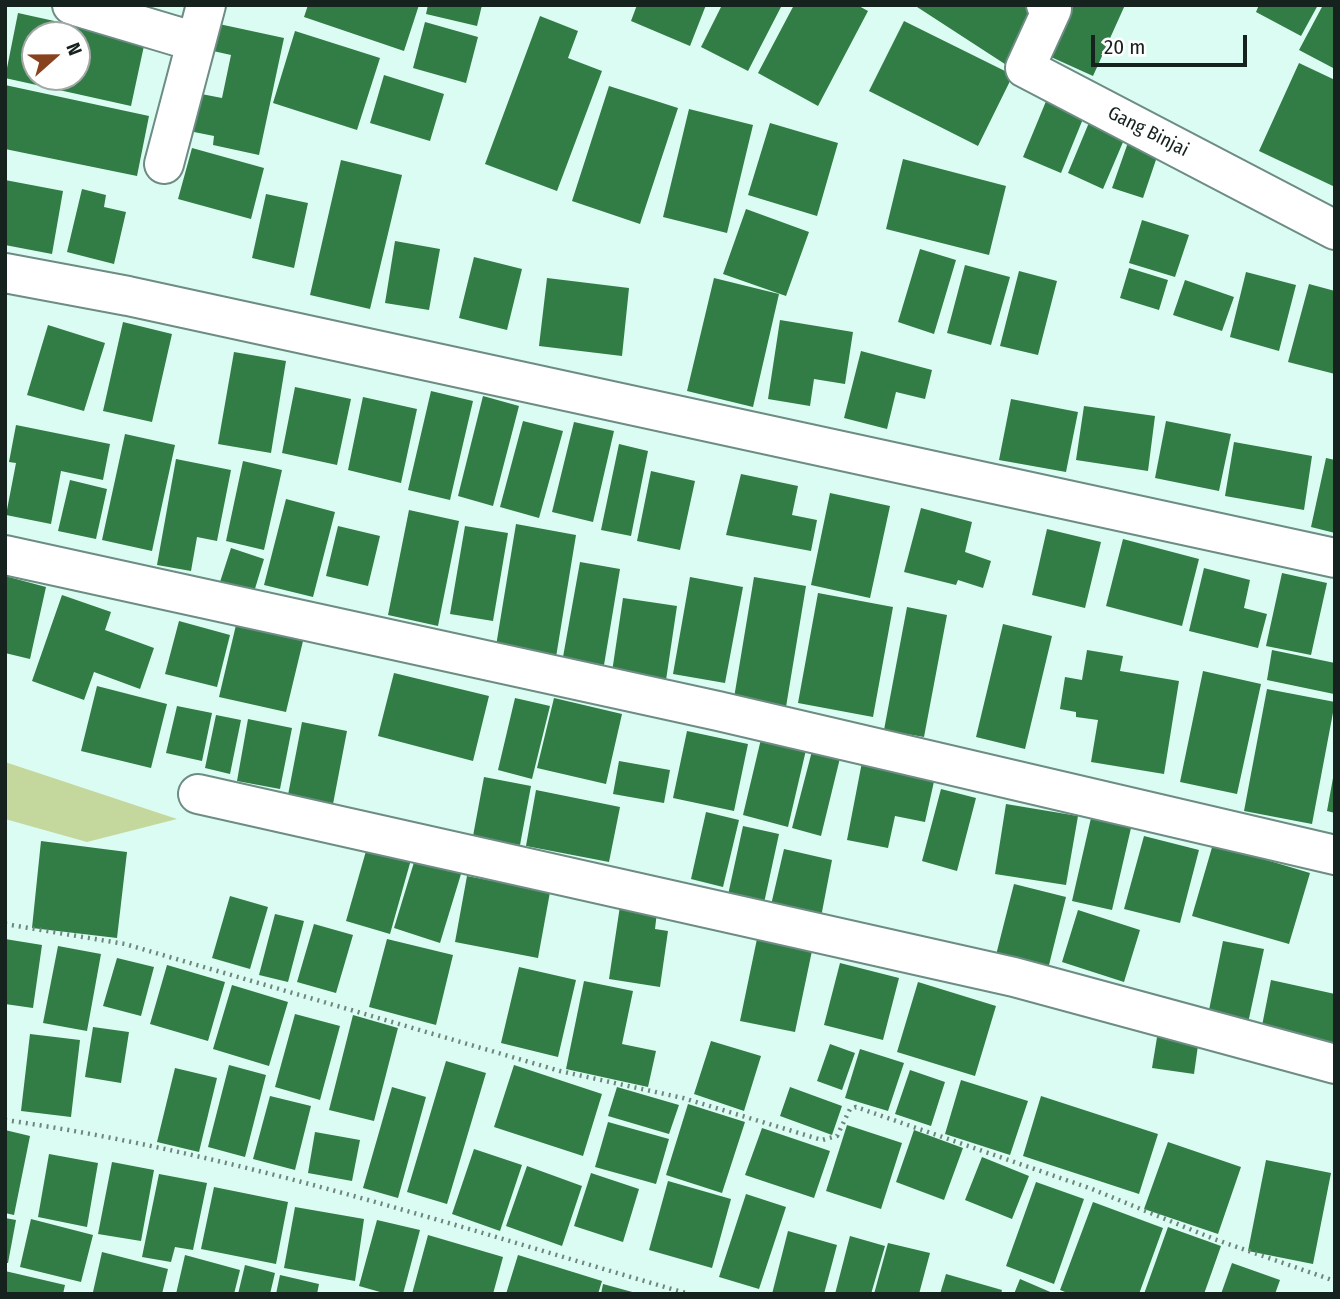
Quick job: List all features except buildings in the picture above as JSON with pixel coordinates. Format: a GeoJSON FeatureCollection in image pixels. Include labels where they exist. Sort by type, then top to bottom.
{"type":"FeatureCollection","features":[{"type":"Feature","properties":{"kind":"street"},"geometry":{"type":"LineString","coordinates":[[72,5],[196,42]]}},
{"type":"Feature","properties":{"kind":"street"},"geometry":{"type":"LineString","coordinates":[[163,164],[206,5]]}},
{"type":"Feature","properties":{"kind":"street","name":"Gang Binjai"},"geometry":{"type":"LineString","coordinates":[[1046,5],[1052,9],[1026,68],[1335,230]]}},
{"type":"Feature","properties":{"kind":"street"},"geometry":{"type":"LineString","coordinates":[[5,273],[142,299],[1335,558]]}},
{"type":"Feature","properties":{"kind":"street"},"geometry":{"type":"LineString","coordinates":[[5,555],[718,711],[1335,855]]}},
{"type":"Feature","properties":{"kind":"street"},"geometry":{"type":"LineString","coordinates":[[198,794],[1014,977],[1335,1064]]}},
{"type":"Feature","properties":{"kind":"path"},"geometry":{"type":"LineString","coordinates":[[5,925],[125,944],[560,1071],[683,1098],[822,1140],[837,1136],[850,1109],[856,1107],[1092,1189],[1214,1240],[1335,1281]]}},
{"type":"Feature","properties":{"kind":"path"},"geometry":{"type":"LineString","coordinates":[[5,1120],[73,1129],[307,1184],[689,1294]]}},
{"type":"Feature","properties":{"kind":"green space"},"geometry":{"type":"Polygon","coordinates":[[[5,762],[177,819],[87,842],[5,819],[5,762]]]}}]}
